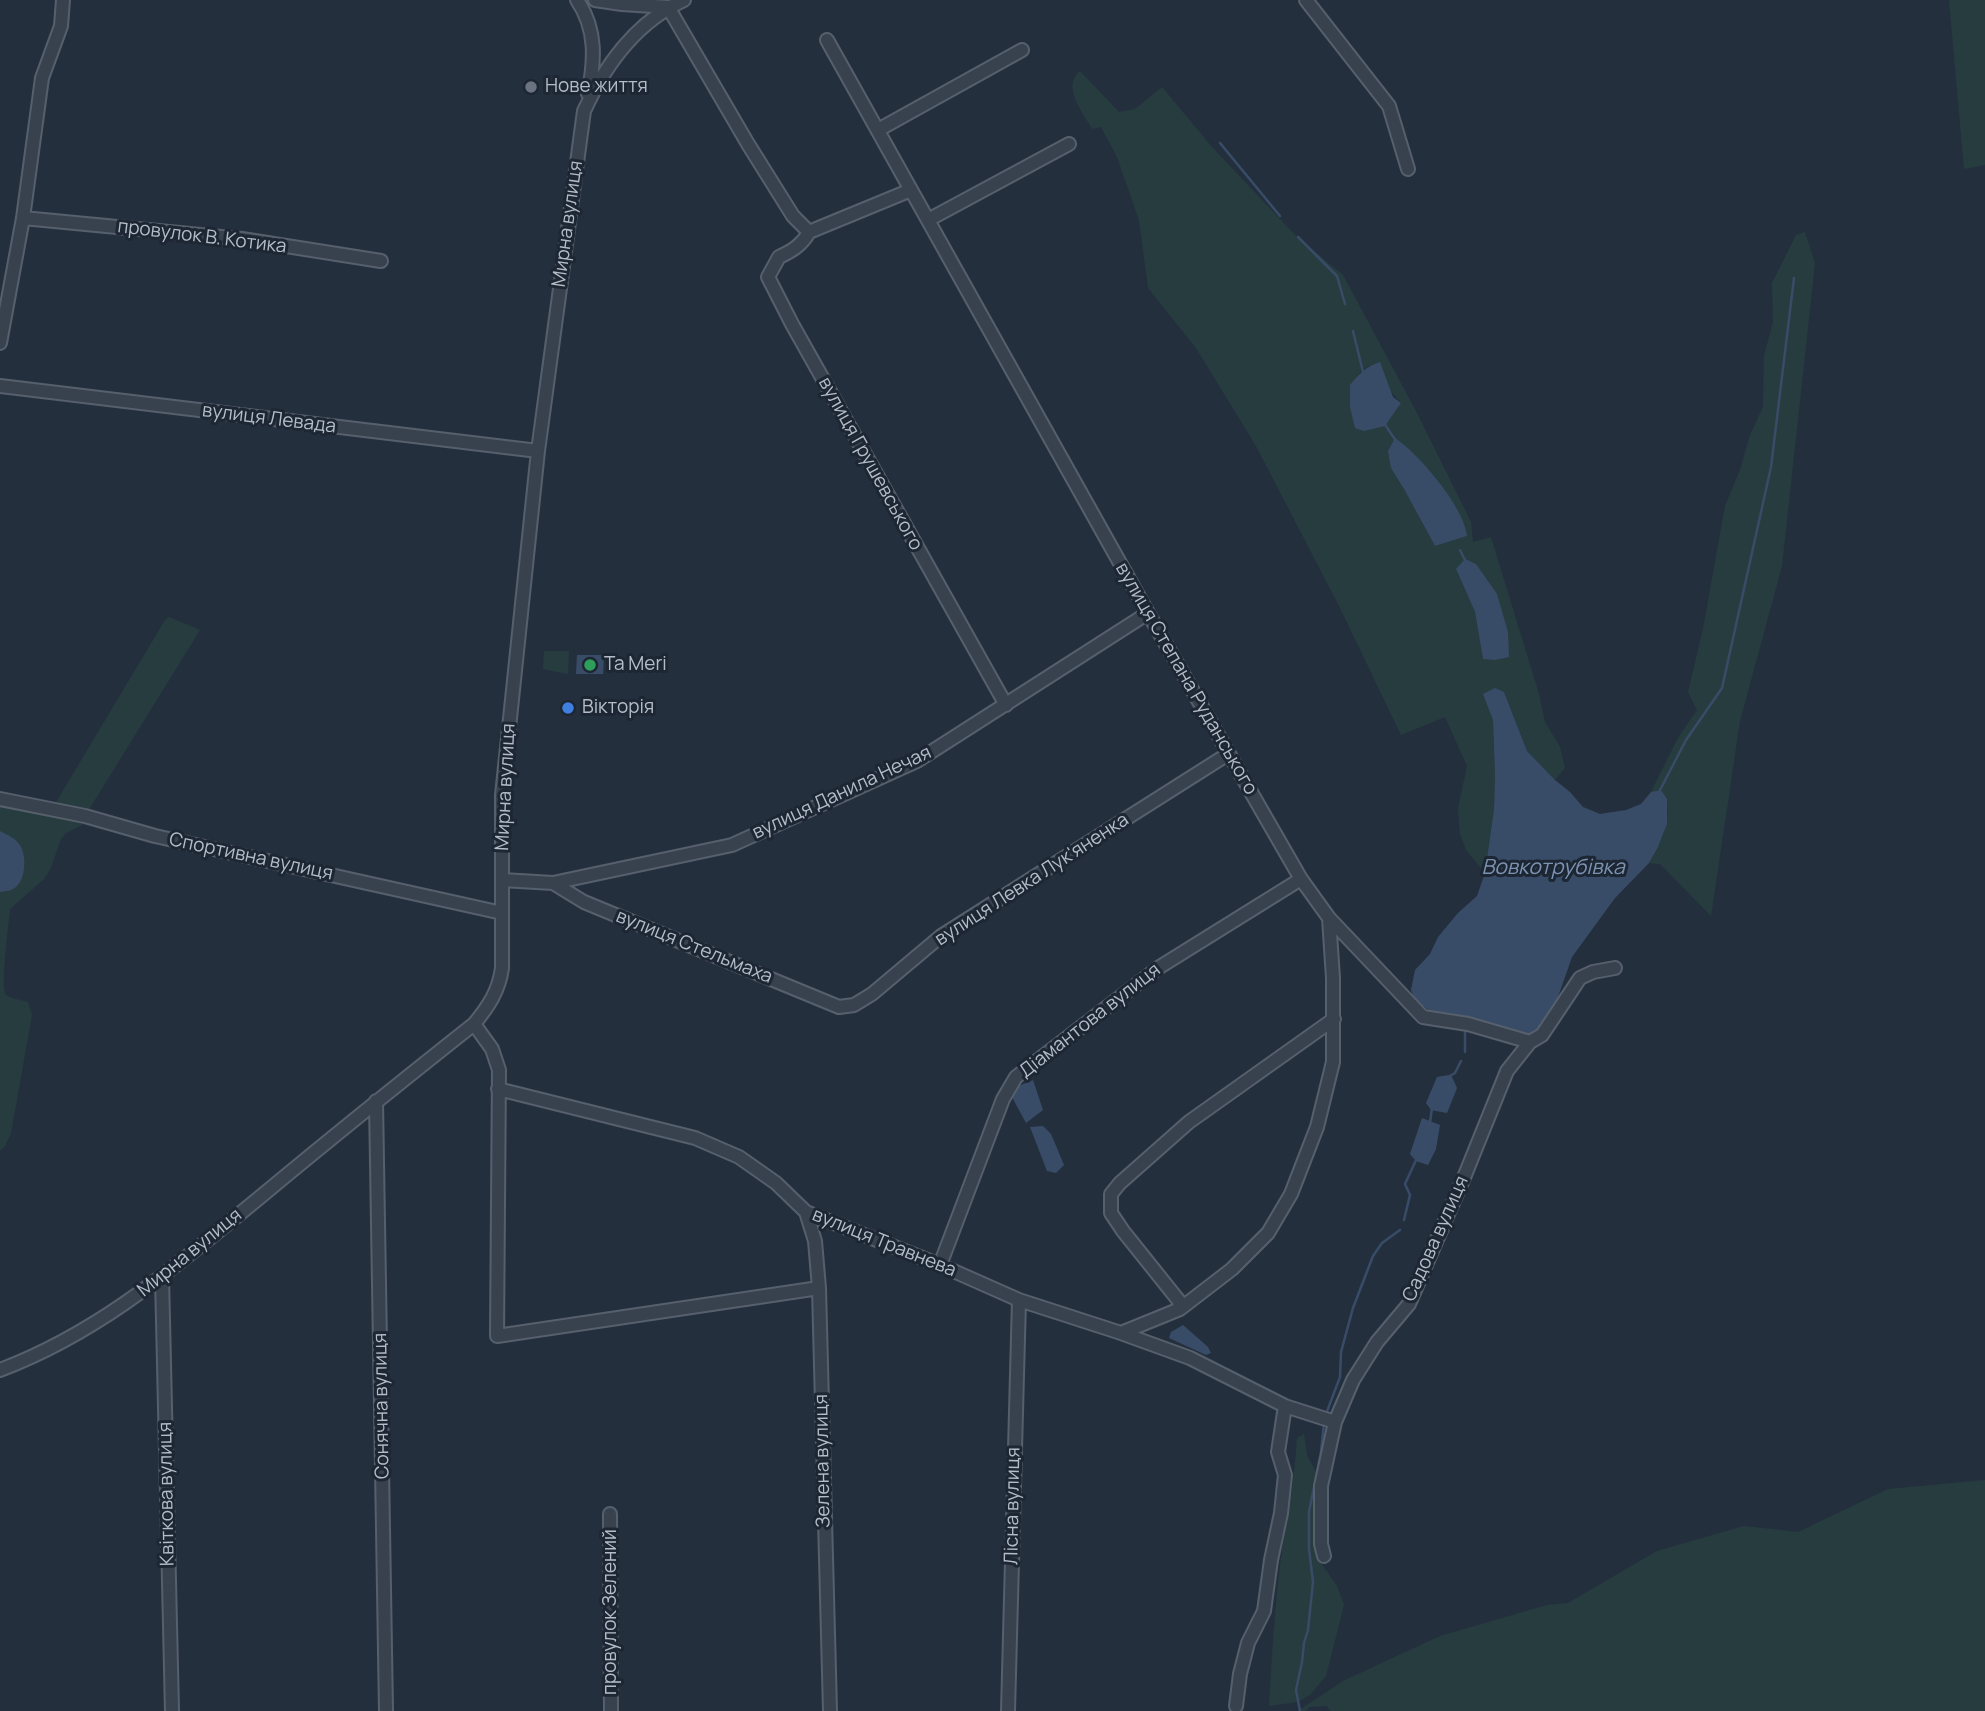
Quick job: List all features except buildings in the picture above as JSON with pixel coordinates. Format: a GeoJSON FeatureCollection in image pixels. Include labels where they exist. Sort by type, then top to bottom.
{"type":"FeatureCollection","features":[{"type":"Feature","properties":{"kind":"street"},"geometry":{"type":"LineString","coordinates":[[0,343],[23,218],[42,78],[61,26],[63,0]]}},
{"type":"Feature","properties":{"kind":"street"},"geometry":{"type":"LineString","coordinates":[[577,0],[587,18],[594,55],[584,111]]}},
{"type":"Feature","properties":{"kind":"street"},"geometry":{"type":"LineString","coordinates":[[594,0],[668,7],[793,216],[809,232]]}},
{"type":"Feature","properties":{"kind":"street","name":"Мирна вулиця"},"geometry":{"type":"LineString","coordinates":[[0,1370],[74,1337],[162,1277],[474,1024],[489,1005],[500,979],[502,795],[538,451],[584,111],[599,80],[622,50],[648,22],[668,7],[684,0]]}},
{"type":"Feature","properties":{"kind":"street"},"geometry":{"type":"LineString","coordinates":[[1306,0],[1389,106],[1408,169]]}},
{"type":"Feature","properties":{"kind":"street","name":"вулиця Степана Руданського"},"geometry":{"type":"LineString","coordinates":[[827,40],[1147,613],[1301,879],[1329,918],[1423,1017],[1468,1024],[1530,1042]]}},
{"type":"Feature","properties":{"kind":"street"},"geometry":{"type":"LineString","coordinates":[[878,130],[1022,50]]}},
{"type":"Feature","properties":{"kind":"street"},"geometry":{"type":"LineString","coordinates":[[929,220],[1069,144]]}},
{"type":"Feature","properties":{"kind":"street","name":"вулиця Грушевського"},"geometry":{"type":"LineString","coordinates":[[911,190],[809,232],[793,251],[779,257],[768,277],[1006,705]]}},
{"type":"Feature","properties":{"kind":"street","name":"провулок В. Котика"},"geometry":{"type":"LineString","coordinates":[[23,218],[242,239],[381,261]]}},
{"type":"Feature","properties":{"kind":"street","name":"вулиця Левада"},"geometry":{"type":"LineString","coordinates":[[0,386],[538,451]]}},
{"type":"Feature","properties":{"kind":"street","name":"вулиця Данила Нечая"},"geometry":{"type":"LineString","coordinates":[[502,880],[553,883],[732,845],[917,761],[1147,613]]}},
{"type":"Feature","properties":{"kind":"street","name":"вулиця Левка Лук'яненка"},"geometry":{"type":"LineString","coordinates":[[839,1007],[854,1005],[872,994],[941,936],[1228,754]]}},
{"type":"Feature","properties":{"kind":"street","name":"Спортивна вулиця"},"geometry":{"type":"LineString","coordinates":[[0,799],[85,816],[155,836],[502,913]]}},
{"type":"Feature","properties":{"kind":"street","name":"Діамантова вулиця"},"geometry":{"type":"LineString","coordinates":[[940,1265],[1003,1099],[1016,1077],[1158,968],[1301,879]]}},
{"type":"Feature","properties":{"kind":"street","name":"вулиця Стельмаха"},"geometry":{"type":"LineString","coordinates":[[553,883],[584,902],[839,1007]]}},
{"type":"Feature","properties":{"kind":"street"},"geometry":{"type":"LineString","coordinates":[[1121,1333],[1180,1309],[1232,1269],[1268,1233],[1291,1194],[1317,1127],[1334,1062],[1329,918]]}},
{"type":"Feature","properties":{"kind":"street","name":"Садова вулиця"},"geometry":{"type":"LineString","coordinates":[[1324,1556],[1321,1544],[1321,1486],[1335,1422],[1359,1371],[1377,1342],[1409,1304],[1507,1071],[1530,1042],[1542,1035],[1580,978],[1593,972],[1615,968]]}},
{"type":"Feature","properties":{"kind":"street"},"geometry":{"type":"LineString","coordinates":[[1180,1309],[1179,1301],[1111,1213],[1111,1194],[1189,1122],[1334,1019]]}},
{"type":"Feature","properties":{"kind":"street"},"geometry":{"type":"LineString","coordinates":[[474,1024],[492,1049],[499,1070],[497,1336],[819,1288]]}},
{"type":"Feature","properties":{"kind":"street","name":"вулиця Травнева"},"geometry":{"type":"LineString","coordinates":[[498,1089],[695,1138],[739,1157],[776,1183],[806,1212],[940,1265],[1019,1300],[1190,1358],[1285,1406],[1335,1422]]}},
{"type":"Feature","properties":{"kind":"street","name":"Сонячна вулиця"},"geometry":{"type":"LineString","coordinates":[[376,1101],[386,1711]]}},
{"type":"Feature","properties":{"kind":"street","name":"Зелена вулиця"},"geometry":{"type":"LineString","coordinates":[[806,1212],[815,1241],[819,1288],[830,1711]]}},
{"type":"Feature","properties":{"kind":"street","name":"Квіткова вулиця"},"geometry":{"type":"LineString","coordinates":[[162,1277],[172,1711]]}},
{"type":"Feature","properties":{"kind":"street","name":"Лісна вулиця"},"geometry":{"type":"LineString","coordinates":[[1009,1711],[1019,1300]]}},
{"type":"Feature","properties":{"kind":"street"},"geometry":{"type":"LineString","coordinates":[[1236,1706],[1248,1643],[1264,1611],[1281,1513],[1285,1475],[1278,1452],[1285,1406]]}},
{"type":"Feature","properties":{"kind":"street","name":"провулок Зелений"},"geometry":{"type":"LineString","coordinates":[[610,1514],[611,1711]]}},
{"type":"Feature","properties":{"kind":"green space"},"geometry":{"type":"Polygon","coordinates":[[[1949,0],[1985,0],[1985,165],[1964,169],[1949,0]]]}},
{"type":"Feature","properties":{"kind":"green space"},"geometry":{"type":"Polygon","coordinates":[[[1080,71],[1119,112],[1135,109],[1162,87],[1212,147],[1299,239],[1343,275],[1417,413],[1471,522],[1473,542],[1491,537],[1545,722],[1560,747],[1565,768],[1555,780],[1527,751],[1504,692],[1493,720],[1494,809],[1485,873],[1466,850],[1460,834],[1458,808],[1467,766],[1445,717],[1401,735],[1340,608],[1256,446],[1196,348],[1148,288],[1139,220],[1117,157],[1101,127],[1092,129],[1079,107],[1073,91],[1075,77],[1080,71]],[[1369,366],[1362,370],[1350,385],[1385,426],[1401,403],[1369,366]],[[1404,489],[1435,546],[1467,536],[1404,489]],[[1456,570],[1475,612],[1483,659],[1509,657],[1456,570]]]}},
{"type":"Feature","properties":{"kind":"green space"},"geometry":{"type":"Polygon","coordinates":[[[1805,232],[1815,263],[1782,566],[1740,721],[1711,916],[1660,864],[1649,863],[1666,827],[1668,808],[1661,790],[1651,792],[1678,738],[1697,710],[1688,692],[1703,629],[1725,506],[1740,470],[1750,435],[1763,407],[1764,356],[1773,322],[1772,283],[1796,235],[1805,232]]]}},
{"type":"Feature","properties":{"kind":"green space"},"geometry":{"type":"Polygon","coordinates":[[[169,617],[200,630],[82,825],[66,833],[44,879],[10,909],[4,990],[8,996],[28,1002],[32,1015],[11,1133],[0,1151],[0,799],[52,809],[169,617]]]}},
{"type":"Feature","properties":{"kind":"green space"},"geometry":{"type":"Polygon","coordinates":[[[544,651],[569,651],[568,674],[543,669],[544,651]]]}},
{"type":"Feature","properties":{"kind":"green space"},"geometry":{"type":"Polygon","coordinates":[[[1304,1434],[1307,1455],[1317,1474],[1317,1552],[1337,1586],[1344,1605],[1326,1676],[1310,1695],[1298,1702],[1269,1706],[1282,1550],[1297,1438],[1304,1434]]]}},
{"type":"Feature","properties":{"kind":"green space"},"geometry":{"type":"Polygon","coordinates":[[[1985,1480],[1985,1711],[1331,1711],[1326,1706],[1298,1711],[1343,1681],[1440,1636],[1547,1605],[1568,1603],[1657,1551],[1744,1526],[1798,1532],[1888,1489],[1985,1480]]]}},
{"type":"Feature","properties":{"kind":"water"},"geometry":{"type":"Polygon","coordinates":[[[1380,362],[1393,397],[1401,403],[1385,426],[1364,431],[1355,428],[1350,407],[1350,385],[1363,371],[1380,362]]]}},
{"type":"Feature","properties":{"kind":"water"},"geometry":{"type":"Polygon","coordinates":[[[1395,438],[1416,456],[1439,482],[1458,511],[1467,536],[1435,546],[1391,468],[1388,451],[1395,438]]]}},
{"type":"Feature","properties":{"kind":"water"},"geometry":{"type":"Polygon","coordinates":[[[1465,559],[1476,564],[1497,594],[1508,632],[1509,657],[1483,659],[1475,612],[1456,569],[1465,559]]]}},
{"type":"Feature","properties":{"kind":"water","name":"Ta Meri"},"geometry":{"type":"Polygon","coordinates":[[[577,655],[604,655],[603,674],[576,674],[577,655]]]}},
{"type":"Feature","properties":{"kind":"water","name":"Вовкотрубівка"},"geometry":{"type":"Polygon","coordinates":[[[1495,688],[1504,692],[1527,751],[1583,807],[1600,814],[1626,810],[1641,804],[1651,792],[1661,790],[1667,799],[1667,824],[1649,863],[1615,898],[1572,957],[1553,1011],[1544,1027],[1532,1036],[1431,1012],[1414,998],[1411,990],[1415,970],[1430,954],[1438,937],[1458,913],[1477,896],[1485,873],[1494,809],[1495,777],[1493,720],[1483,694],[1495,688]]]}},
{"type":"Feature","properties":{"kind":"water"},"geometry":{"type":"Polygon","coordinates":[[[0,831],[13,838],[22,848],[24,866],[22,878],[16,887],[0,892],[0,831]]]}},
{"type":"Feature","properties":{"kind":"water"},"geometry":{"type":"Polygon","coordinates":[[[1449,1075],[1457,1088],[1447,1113],[1431,1110],[1426,1103],[1437,1077],[1449,1075]]]}},
{"type":"Feature","properties":{"kind":"water"},"geometry":{"type":"Polygon","coordinates":[[[1033,1080],[1043,1110],[1026,1123],[1012,1097],[1014,1088],[1033,1080]]]}},
{"type":"Feature","properties":{"kind":"water"},"geometry":{"type":"Polygon","coordinates":[[[1422,1118],[1440,1125],[1436,1149],[1428,1165],[1416,1161],[1410,1154],[1422,1118]]]}},
{"type":"Feature","properties":{"kind":"water"},"geometry":{"type":"Polygon","coordinates":[[[1043,1126],[1051,1134],[1064,1165],[1056,1173],[1047,1171],[1030,1127],[1043,1126]]]}},
{"type":"Feature","properties":{"kind":"water"},"geometry":{"type":"Polygon","coordinates":[[[1183,1325],[1208,1347],[1211,1353],[1206,1355],[1169,1338],[1171,1332],[1183,1325]]]}},
{"type":"Feature","properties":{"kind":"waterway"},"geometry":{"type":"LineString","coordinates":[[1220,143],[1280,216]]}},
{"type":"Feature","properties":{"kind":"waterway"},"geometry":{"type":"LineString","coordinates":[[1298,237],[1337,276],[1345,304]]}},
{"type":"Feature","properties":{"kind":"waterway"},"geometry":{"type":"LineString","coordinates":[[1659,792],[1686,740],[1722,688],[1771,467],[1794,278]]}},
{"type":"Feature","properties":{"kind":"waterway"},"geometry":{"type":"LineString","coordinates":[[1353,331],[1363,372]]}},
{"type":"Feature","properties":{"kind":"waterway"},"geometry":{"type":"LineString","coordinates":[[1384,423],[1396,441]]}},
{"type":"Feature","properties":{"kind":"waterway"},"geometry":{"type":"LineString","coordinates":[[1460,550],[1465,560]]}},
{"type":"Feature","properties":{"kind":"waterway"},"geometry":{"type":"LineString","coordinates":[[1465,1031],[1465,1052]]}},
{"type":"Feature","properties":{"kind":"waterway"},"geometry":{"type":"LineString","coordinates":[[1448,1077],[1455,1073],[1461,1061]]}},
{"type":"Feature","properties":{"kind":"waterway"},"geometry":{"type":"LineString","coordinates":[[1430,1122],[1432,1108]]}},
{"type":"Feature","properties":{"kind":"waterway"},"geometry":{"type":"LineString","coordinates":[[1404,1220],[1410,1195],[1405,1184],[1417,1158]]}},
{"type":"Feature","properties":{"kind":"waterway"},"geometry":{"type":"LineString","coordinates":[[1326,1414],[1340,1377],[1341,1352],[1353,1308],[1373,1256],[1382,1243],[1400,1230]]}},
{"type":"Feature","properties":{"kind":"waterway"},"geometry":{"type":"LineString","coordinates":[[1300,1711],[1296,1690],[1308,1630],[1313,1582],[1309,1549],[1309,1512],[1324,1423]]}},
{"type":"Feature","properties":{"kind":"place","name":"Нове життя"},"geometry":{"type":"Point","coordinates":[531,87]}},
{"type":"Feature","properties":{"kind":"place","name":"Ta Meri"},"geometry":{"type":"Point","coordinates":[590,665]}},
{"type":"Feature","properties":{"kind":"place","name":"Вікторія"},"geometry":{"type":"Point","coordinates":[568,708]}}]}
